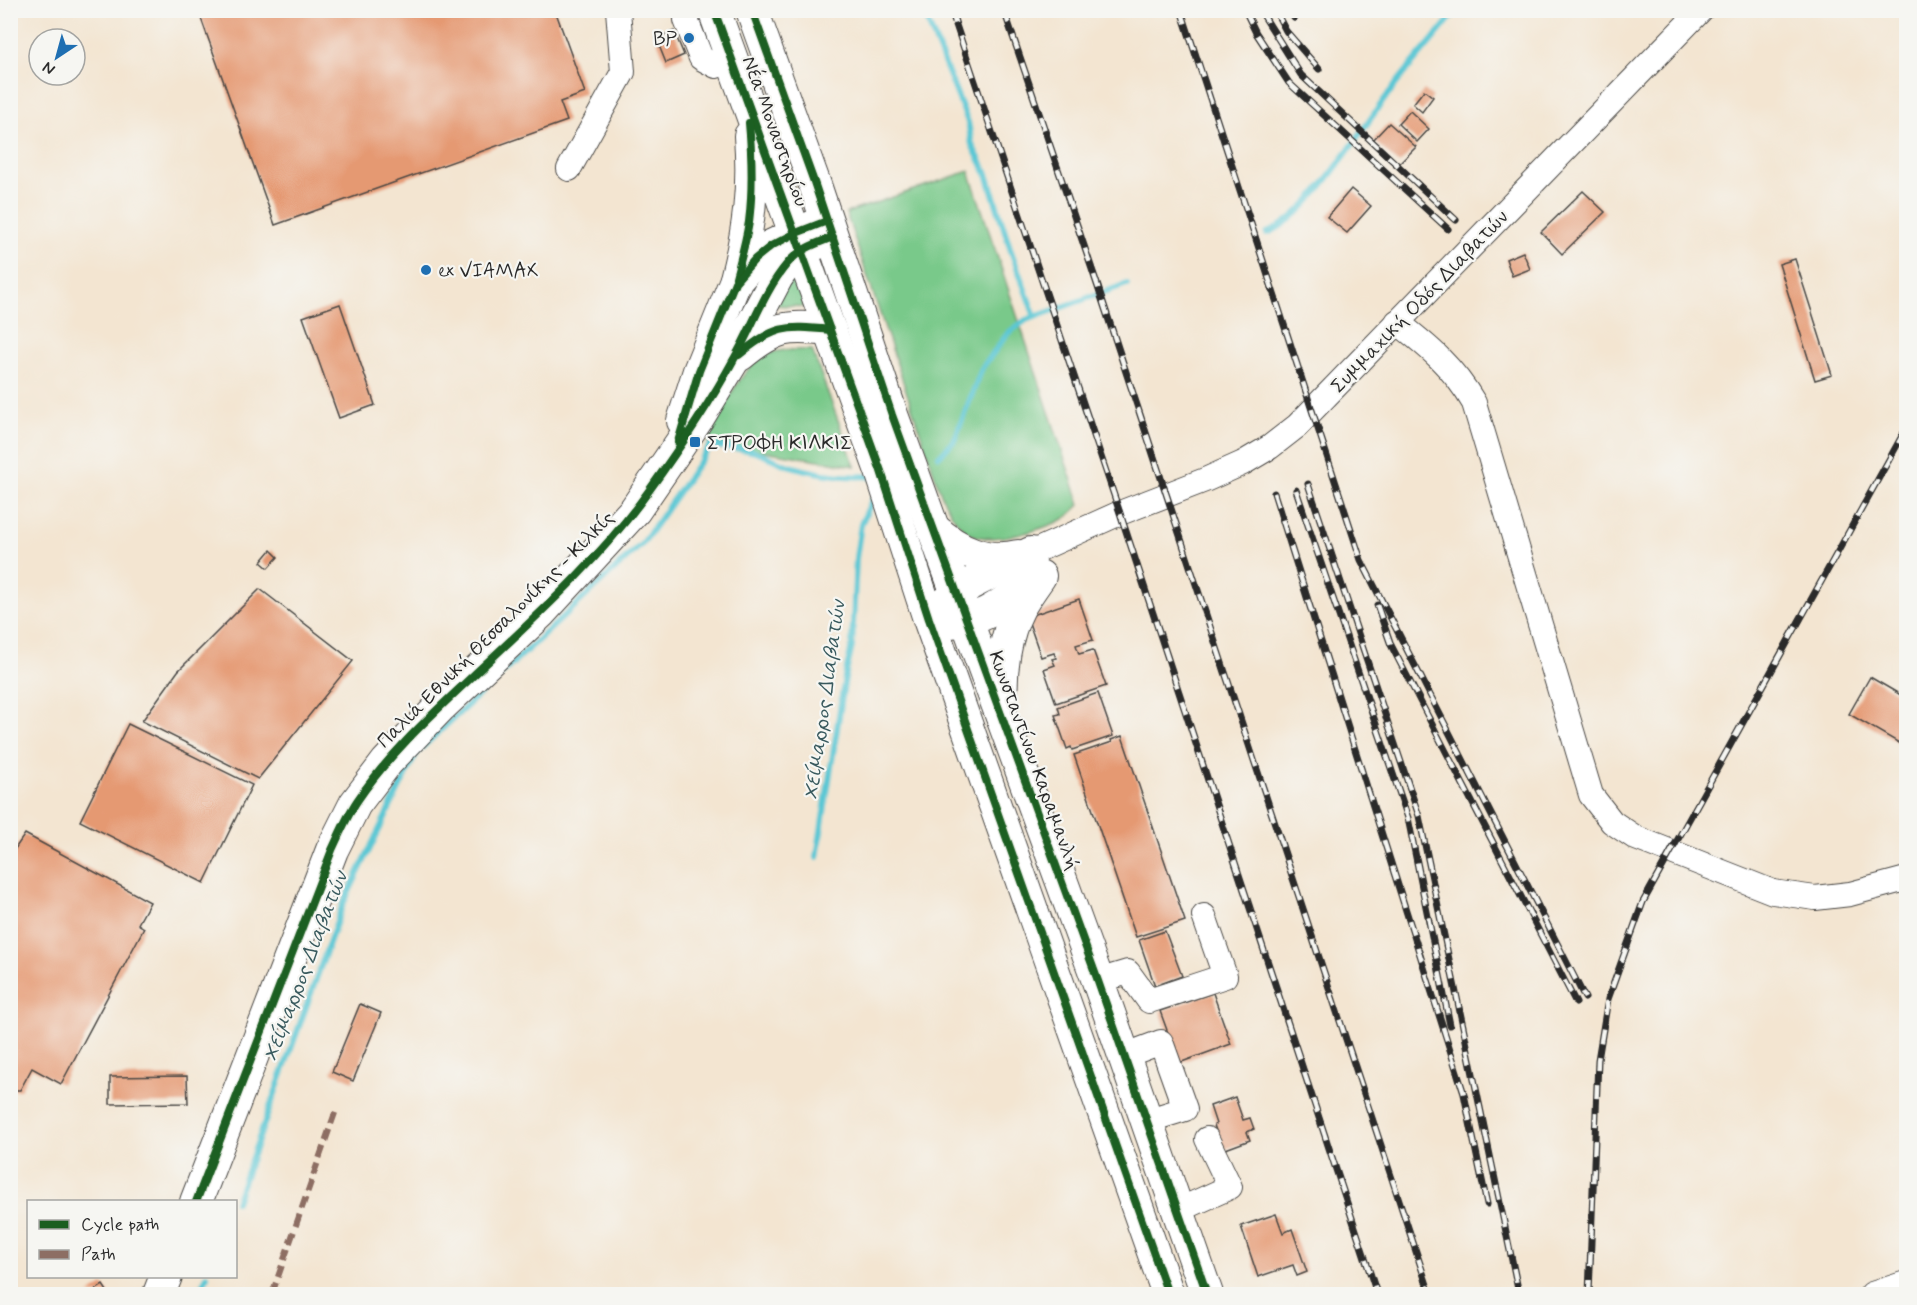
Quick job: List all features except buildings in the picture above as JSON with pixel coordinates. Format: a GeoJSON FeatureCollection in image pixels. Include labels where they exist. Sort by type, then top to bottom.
{"type":"FeatureCollection","features":[{"type":"Feature","properties":{"kind":"main road","name":"Νέα Μοναστηρίου"},"geometry":{"type":"LineString","coordinates":[[714,10],[830,330]]}},
{"type":"Feature","properties":{"kind":"main road","name":"Νέα Μοναστηρίου"},"geometry":{"type":"LineString","coordinates":[[752,10],[830,229]]}},
{"type":"Feature","properties":{"kind":"main road"},"geometry":{"type":"LineString","coordinates":[[735,282],[750,210],[751,146],[747,102]]}},
{"type":"Feature","properties":{"kind":"main road","name":"Παλιά Εθνική Θεσσαλονίκης - Κιλκίς"},"geometry":{"type":"LineString","coordinates":[[675,450],[699,371],[735,282],[764,251],[830,229]]}},
{"type":"Feature","properties":{"kind":"main road","name":"Κωνσταντίνου Καραμανλή"},"geometry":{"type":"LineString","coordinates":[[830,229],[892,415],[1098,981],[1207,1294]]}},
{"type":"Feature","properties":{"kind":"main road","name":"Παλιά Εθνική Θεσσαλονίκης - Κιλκίς"},"geometry":{"type":"LineString","coordinates":[[197,1200],[332,850],[356,804],[374,778],[408,739],[541,612],[635,510],[698,418],[734,359],[777,277],[799,241]]}},
{"type":"Feature","properties":{"kind":"main road"},"geometry":{"type":"LineString","coordinates":[[734,359],[763,337],[778,330],[802,327],[830,330],[881,471],[929,620],[1168,1294]]}},
{"type":"Feature","properties":{"kind":"main road"},"geometry":{"type":"LineString","coordinates":[[934,529],[954,546],[979,556],[1014,557],[1035,565]]}},
{"type":"Feature","properties":{"kind":"main road"},"geometry":{"type":"LineString","coordinates":[[929,620],[961,608],[989,574],[1035,565]]}},
{"type":"Feature","properties":{"kind":"main road"},"geometry":{"type":"LineString","coordinates":[[1003,720],[1001,692],[1003,663],[1009,636],[1035,565]]}},
{"type":"Feature","properties":{"kind":"main road"},"geometry":{"type":"LineString","coordinates":[[159,1294],[165,1278]]}},
{"type":"Feature","properties":{"kind":"street"},"geometry":{"type":"LineString","coordinates":[[569,169],[623,72],[618,10]]}},
{"type":"Feature","properties":{"kind":"street"},"geometry":{"type":"LineString","coordinates":[[690,10],[686,21],[701,58],[716,66]]}},
{"type":"Feature","properties":{"kind":"street","name":"Συμμαχική Οδός Διαβατών"},"geometry":{"type":"LineString","coordinates":[[1035,565],[1091,527],[1205,480],[1270,447],[1312,412],[1701,10]]}},
{"type":"Feature","properties":{"kind":"street"},"geometry":{"type":"LineString","coordinates":[[1397,322],[1438,355],[1461,381],[1474,403],[1591,795],[1612,822],[1636,838],[1773,892],[1815,898],[1850,894],[1906,879]]}},
{"type":"Feature","properties":{"kind":"street"},"geometry":{"type":"LineString","coordinates":[[1098,981],[1128,972],[1149,1001],[1225,976],[1204,916]]}},
{"type":"Feature","properties":{"kind":"street"},"geometry":{"type":"LineString","coordinates":[[1177,1211],[1230,1187],[1207,1139]]}},
{"type":"Feature","properties":{"kind":"street"},"geometry":{"type":"LineString","coordinates":[[1872,1294],[1906,1283]]}},
{"type":"Feature","properties":{"kind":"green space"},"geometry":{"type":"Polygon","coordinates":[[[969,171],[1080,505],[1065,518],[1053,524],[1030,532],[991,538],[971,534],[961,527],[942,497],[846,213],[969,171]]]}},
{"type":"Feature","properties":{"kind":"green space"},"geometry":{"type":"Polygon","coordinates":[[[794,273],[805,307],[776,305],[794,273]]]}},
{"type":"Feature","properties":{"kind":"green space"},"geometry":{"type":"Polygon","coordinates":[[[812,350],[855,466],[708,442],[733,391],[750,368],[760,359],[776,351],[812,350]]]}},
{"type":"Feature","properties":{"kind":"waterway"},"geometry":{"type":"LineString","coordinates":[[923,10],[968,122],[972,145],[987,174],[1035,317]]}},
{"type":"Feature","properties":{"kind":"waterway","name":"Χείμαρρος Διαβατών"},"geometry":{"type":"LineString","coordinates":[[1267,233],[1284,224],[1301,210],[1334,171],[1398,82],[1457,10]]}},
{"type":"Feature","properties":{"kind":"waterway","name":"Χείμαρρος Διαβατών"},"geometry":{"type":"LineString","coordinates":[[939,456],[954,441],[982,368],[1008,333],[1026,320],[1127,284]]}},
{"type":"Feature","properties":{"kind":"waterway","name":"Χείμαρρος Διαβατών"},"geometry":{"type":"LineString","coordinates":[[237,1200],[343,904],[417,752],[643,543],[711,445],[752,451],[787,465],[807,470],[839,476],[870,476],[871,478]]}},
{"type":"Feature","properties":{"kind":"waterway","name":"Χείμαρρος Διαβατών"},"geometry":{"type":"LineString","coordinates":[[817,857],[845,677],[852,646],[856,558],[861,524],[875,494],[874,491]]}},
{"type":"Feature","properties":{"kind":"waterway","name":"Χείμαρρος Διαβατών"},"geometry":{"type":"LineString","coordinates":[[199,1294],[206,1278]]}},
{"type":"Feature","properties":{"kind":"railway"},"geometry":{"type":"LineString","coordinates":[[951,10],[1120,513],[1377,1294]]}},
{"type":"Feature","properties":{"kind":"railway"},"geometry":{"type":"LineString","coordinates":[[1004,10],[1096,281],[1430,1294]]}},
{"type":"Feature","properties":{"kind":"railway"},"geometry":{"type":"LineString","coordinates":[[1181,10],[1361,560],[1585,998]]}},
{"type":"Feature","properties":{"kind":"railway"},"geometry":{"type":"LineString","coordinates":[[1245,10],[1256,33],[1289,83],[1448,229]]}},
{"type":"Feature","properties":{"kind":"railway"},"geometry":{"type":"LineString","coordinates":[[1260,10],[1301,75],[1456,220]]}},
{"type":"Feature","properties":{"kind":"railway"},"geometry":{"type":"LineString","coordinates":[[1275,10],[1286,31],[1319,69]]}},
{"type":"Feature","properties":{"kind":"railway"},"geometry":{"type":"LineString","coordinates":[[1290,10],[1294,18]]}},
{"type":"Feature","properties":{"kind":"railway"},"geometry":{"type":"LineString","coordinates":[[1589,1294],[1598,1060],[1608,999],[1643,902],[1906,429]]}},
{"type":"Feature","properties":{"kind":"railway"},"geometry":{"type":"LineString","coordinates":[[1308,484],[1419,816],[1519,1294]]}},
{"type":"Feature","properties":{"kind":"railway"},"geometry":{"type":"LineString","coordinates":[[1296,490],[1408,818],[1450,1025]]}},
{"type":"Feature","properties":{"kind":"railway"},"geometry":{"type":"LineString","coordinates":[[1274,493],[1464,1094],[1487,1204]]}},
{"type":"Feature","properties":{"kind":"railway"},"geometry":{"type":"LineString","coordinates":[[1377,605],[1391,645],[1576,1003]]}},
{"type":"Feature","properties":{"kind":"marked path"},"geometry":{"type":"LineString","coordinates":[[272,1294],[336,1110]]}},
{"type":"Feature","properties":{"kind":"cycle path"},"geometry":{"type":"LineString","coordinates":[[714,10],[881,471],[929,619],[1168,1294]]}},
{"type":"Feature","properties":{"kind":"cycle path"},"geometry":{"type":"LineString","coordinates":[[752,10],[814,182],[892,415],[1098,981],[1207,1294]]}},
{"type":"Feature","properties":{"kind":"cycle path"},"geometry":{"type":"LineString","coordinates":[[736,277],[749,222],[752,172],[749,123]]}},
{"type":"Feature","properties":{"kind":"cycle path"},"geometry":{"type":"LineString","coordinates":[[678,442],[699,371],[735,282],[755,259],[771,246],[827,221]]}},
{"type":"Feature","properties":{"kind":"cycle path"},"geometry":{"type":"LineString","coordinates":[[197,1200],[332,850],[357,801],[414,733],[545,608],[609,541],[648,492],[704,410],[779,275],[802,251],[833,237]]}},
{"type":"Feature","properties":{"kind":"cycle path"},"geometry":{"type":"LineString","coordinates":[[739,355],[762,338],[781,330],[791,328],[830,330]]}},
{"type":"Feature","properties":{"kind":"place","name":"BP"},"geometry":{"type":"Point","coordinates":[689,38]}},
{"type":"Feature","properties":{"kind":"place","name":"ex VIAMAX"},"geometry":{"type":"Point","coordinates":[426,270]}},
{"type":"Feature","properties":{"kind":"place","name":"ΣΤΡΟΦΗ ΚΙΛΚΙΣ"},"geometry":{"type":"Point","coordinates":[695,442]}}]}
